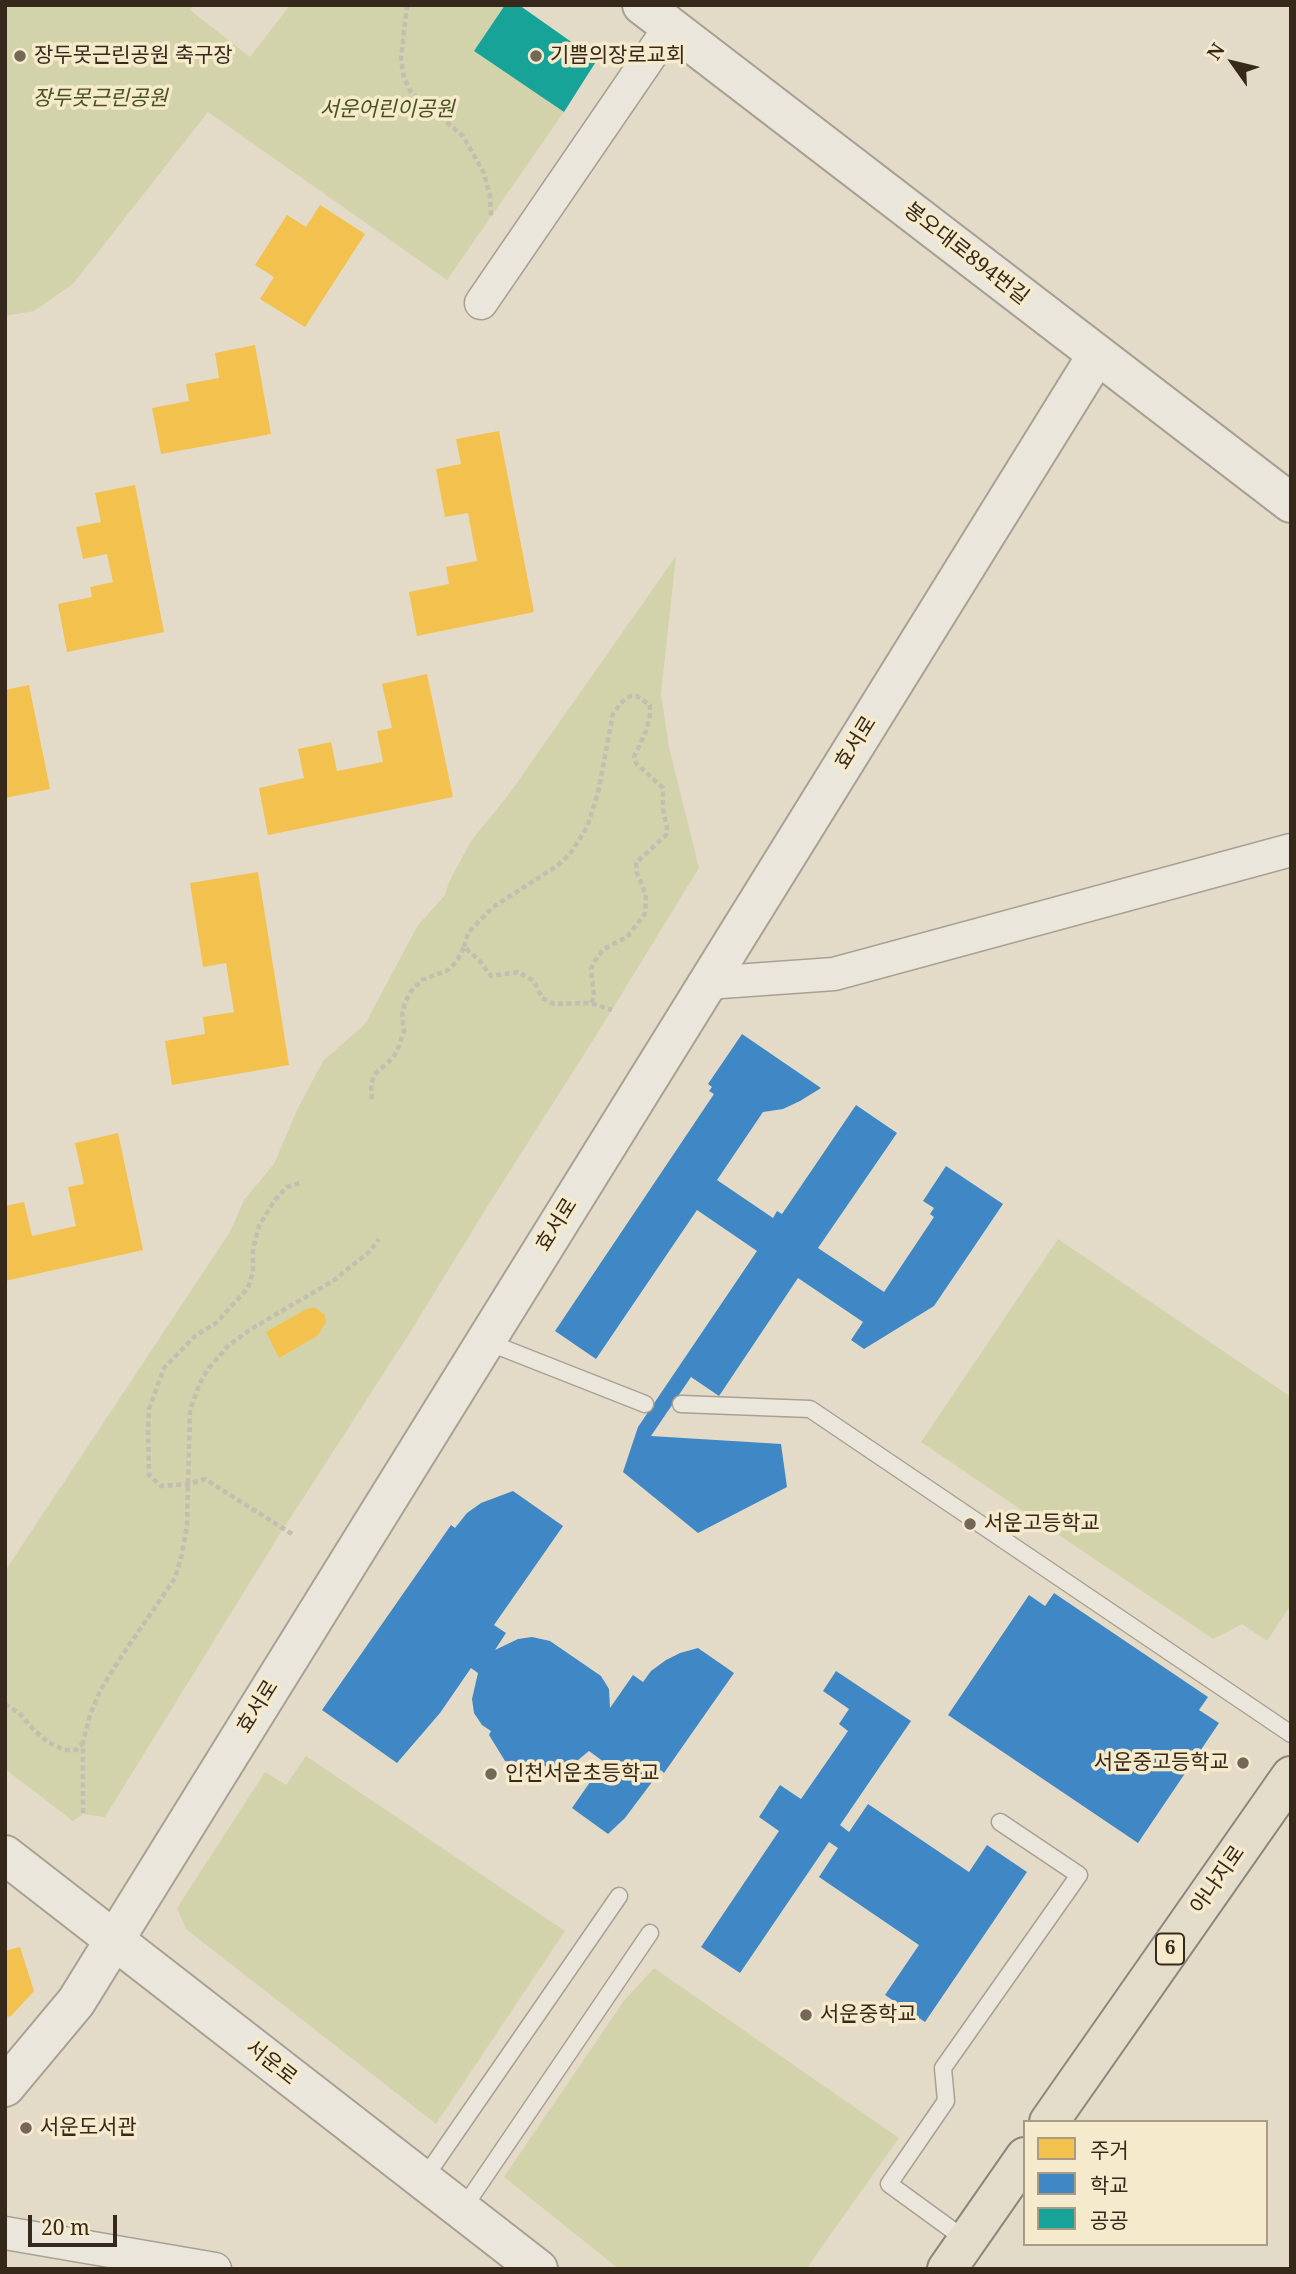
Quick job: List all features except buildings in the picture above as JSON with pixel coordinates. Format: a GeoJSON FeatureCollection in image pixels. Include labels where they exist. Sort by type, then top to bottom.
{"type":"FeatureCollection","features":[{"type":"Feature","properties":{"kind":"main road","name":"아나지로"},"geometry":{"type":"LineString","coordinates":[[1050,2120],[1291,1776]]}},
{"type":"Feature","properties":{"kind":"main road"},"geometry":{"type":"LineString","coordinates":[[956,2255],[1023,2160]]}},
{"type":"Feature","properties":{"kind":"street"},"geometry":{"type":"LineString","coordinates":[[481,303],[656,16]]}},
{"type":"Feature","properties":{"kind":"street","name":"봉오대로894번길"},"geometry":{"type":"LineString","coordinates":[[656,16],[1291,503]]}},
{"type":"Feature","properties":{"kind":"street","name":"효서로"},"geometry":{"type":"LineString","coordinates":[[5,2087],[76,2002],[1097,355]]}},
{"type":"Feature","properties":{"kind":"street"},"geometry":{"type":"LineString","coordinates":[[707,983],[834,974],[1291,850]]}},
{"type":"Feature","properties":{"kind":"street","name":"서운로"},"geometry":{"type":"LineString","coordinates":[[5,1855],[538,2269]]}},
{"type":"Feature","properties":{"kind":"street"},"geometry":{"type":"LineString","coordinates":[[5,2233],[215,2269]]}},
{"type":"Feature","properties":{"kind":"lane"},"geometry":{"type":"LineString","coordinates":[[485,1341],[645,1404]]}},
{"type":"Feature","properties":{"kind":"lane"},"geometry":{"type":"LineString","coordinates":[[681,1405],[810,1409],[1291,1734]]}},
{"type":"Feature","properties":{"kind":"lane"},"geometry":{"type":"LineString","coordinates":[[956,2255],[889,2184],[946,2101],[943,2068],[1079,1875],[1000,1822]]}},
{"type":"Feature","properties":{"kind":"lane"},"geometry":{"type":"LineString","coordinates":[[423,2180],[619,1896]]}},
{"type":"Feature","properties":{"kind":"lane"},"geometry":{"type":"LineString","coordinates":[[462,2210],[649,1933]]}},
{"type":"Feature","properties":{"kind":"path"},"geometry":{"type":"LineString","coordinates":[[407,5],[401,59],[404,78],[411,92],[463,136],[484,173],[490,196],[491,216]]}},
{"type":"Feature","properties":{"kind":"path"},"geometry":{"type":"LineString","coordinates":[[372,1099],[370,1083],[376,1073],[393,1058],[399,1046],[404,1031],[402,1016],[405,1002],[412,990],[422,980],[448,970],[457,961],[468,933],[493,907],[557,866],[570,854],[587,827],[598,793],[613,714],[622,701],[630,696],[637,696],[650,705],[650,716],[634,757],[636,763],[663,788],[666,835],[636,863],[646,895],[645,914],[627,937],[604,949],[594,962],[591,969],[594,997],[591,1003]]}},
{"type":"Feature","properties":{"kind":"path"},"geometry":{"type":"LineString","coordinates":[[464,947],[479,960],[491,976],[518,972],[534,981],[542,998],[554,1004],[591,1003],[612,1010]]}},
{"type":"Feature","properties":{"kind":"path"},"geometry":{"type":"LineString","coordinates":[[292,1534],[205,1479],[189,1484],[161,1486],[149,1475],[148,1429],[149,1409],[164,1368],[195,1336],[216,1323],[248,1287],[259,1226],[274,1201],[287,1187],[300,1183]]}},
{"type":"Feature","properties":{"kind":"path"},"geometry":{"type":"LineString","coordinates":[[83,1814],[83,1742],[90,1715],[101,1689],[175,1578],[187,1525],[190,1410],[199,1385],[208,1368],[229,1345],[333,1280],[369,1252],[379,1239]]}},
{"type":"Feature","properties":{"kind":"path"},"geometry":{"type":"LineString","coordinates":[[5,1704],[19,1713],[48,1742],[64,1750],[76,1750],[83,1742]]}},
{"type":"Feature","properties":{"kind":"green space"},"geometry":{"type":"Polygon","coordinates":[[[5,5],[193,5],[190,10],[250,57],[290,5],[505,5],[474,51],[564,112],[447,280],[208,112],[73,284],[34,311],[5,316],[5,5]]]}},
{"type":"Feature","properties":{"kind":"green space"},"geometry":{"type":"Polygon","coordinates":[[[676,556],[661,694],[669,747],[699,868],[105,1817],[83,1814],[73,1821],[5,1769],[5,1571],[230,1232],[244,1200],[274,1164],[297,1110],[323,1061],[365,1024],[418,925],[445,895],[471,841],[509,794],[676,556]]]}},
{"type":"Feature","properties":{"kind":"green space"},"geometry":{"type":"Polygon","coordinates":[[[1058,1239],[1291,1397],[1291,1605],[1267,1641],[1242,1624],[1213,1639],[921,1442],[1058,1239]]]}},
{"type":"Feature","properties":{"kind":"green space"},"geometry":{"type":"Polygon","coordinates":[[[306,1756],[565,1931],[436,2124],[186,1929],[177,1908],[265,1772],[286,1785],[306,1756]]]}},
{"type":"Feature","properties":{"kind":"green space"},"geometry":{"type":"Polygon","coordinates":[[[654,1968],[899,2138],[806,2269],[619,2269],[504,2177],[623,2002],[654,1968]]]}},
{"type":"Feature","properties":{"kind":"place","name":"장두못근린공원 축구장"},"geometry":{"type":"Point","coordinates":[20,56]}},
{"type":"Feature","properties":{"kind":"place","name":"기쁨의장로교회"},"geometry":{"type":"Point","coordinates":[536,56]}},
{"type":"Feature","properties":{"kind":"place","name":"서운고등학교"},"geometry":{"type":"Point","coordinates":[970,1524]}},
{"type":"Feature","properties":{"kind":"place","name":"서운중고등학교"},"geometry":{"type":"Point","coordinates":[1243,1763]}},
{"type":"Feature","properties":{"kind":"place","name":"인천서운초등학교"},"geometry":{"type":"Point","coordinates":[491,1774]}},
{"type":"Feature","properties":{"kind":"place","name":"서운중학교"},"geometry":{"type":"Point","coordinates":[806,2015]}},
{"type":"Feature","properties":{"kind":"place","name":"서운도서관"},"geometry":{"type":"Point","coordinates":[26,2128]}},
{"type":"Feature","properties":{"kind":"park label","name":"장두못근린공원"},"geometry":{"type":"Point","coordinates":[100,99]}},
{"type":"Feature","properties":{"kind":"park label","name":"서운어린이공원"},"geometry":{"type":"Point","coordinates":[387,110]}}]}
